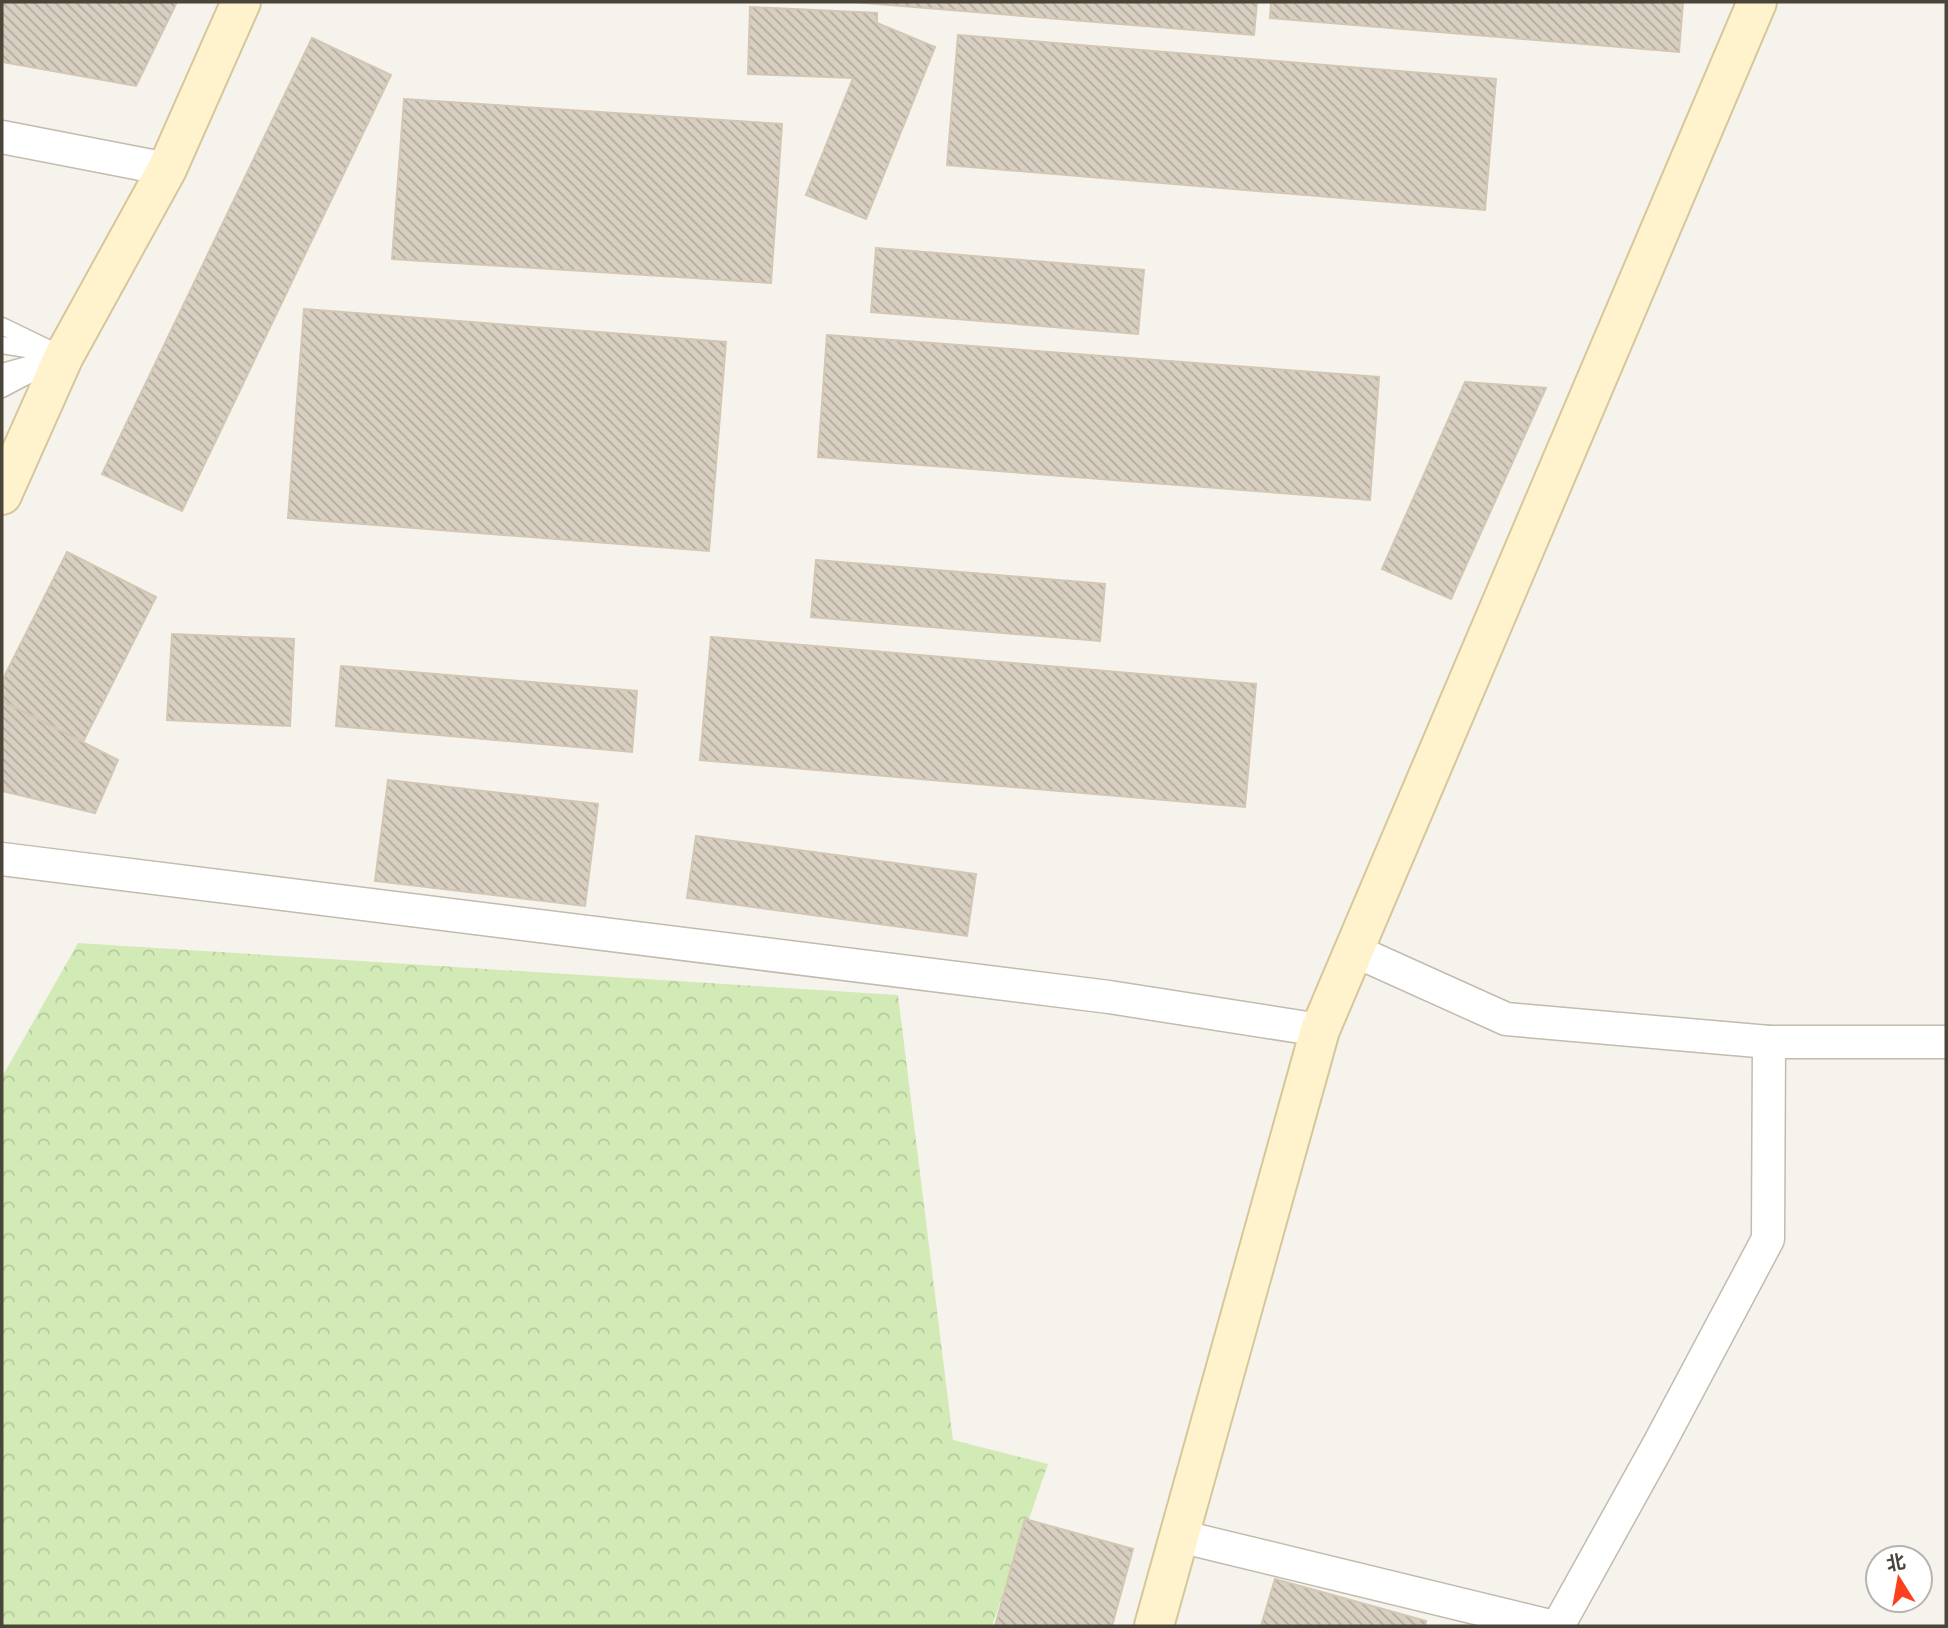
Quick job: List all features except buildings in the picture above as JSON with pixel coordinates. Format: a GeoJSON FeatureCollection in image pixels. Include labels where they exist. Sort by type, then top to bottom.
{"type":"FeatureCollection","features":[{"type":"Feature","properties":{"kind":"street"},"geometry":{"type":"LineString","coordinates":[[2,495],[64,356],[167,169],[241,2]]}},
{"type":"Feature","properties":{"kind":"street"},"geometry":{"type":"LineString","coordinates":[[1154,1626],[1320,1030],[1757,2]]}},
{"type":"Feature","properties":{"kind":"street"},"geometry":{"type":"LineString","coordinates":[[2,136],[167,169]]}},
{"type":"Feature","properties":{"kind":"street"},"geometry":{"type":"LineString","coordinates":[[2,859],[1109,996],[1320,1030]]}},
{"type":"Feature","properties":{"kind":"street"},"geometry":{"type":"LineString","coordinates":[[1353,950],[1506,1019],[1769,1042],[1946,1042]]}},
{"type":"Feature","properties":{"kind":"street"},"geometry":{"type":"LineString","coordinates":[[1558,1626],[1768,1239],[1769,1042]]}},
{"type":"Feature","properties":{"kind":"street"},"geometry":{"type":"LineString","coordinates":[[1179,1536],[1550,1626]]}},
{"type":"Feature","properties":{"kind":"lane"},"geometry":{"type":"LineString","coordinates":[[2,326],[64,356]]}},
{"type":"Feature","properties":{"kind":"lane"},"geometry":{"type":"LineString","coordinates":[[2,333],[64,356]]}},
{"type":"Feature","properties":{"kind":"lane"},"geometry":{"type":"LineString","coordinates":[[2,339],[64,356]]}},
{"type":"Feature","properties":{"kind":"lane"},"geometry":{"type":"LineString","coordinates":[[2,347],[64,356]]}},
{"type":"Feature","properties":{"kind":"lane"},"geometry":{"type":"LineString","coordinates":[[2,356],[64,356]]}},
{"type":"Feature","properties":{"kind":"lane"},"geometry":{"type":"LineString","coordinates":[[2,364],[64,356]]}},
{"type":"Feature","properties":{"kind":"lane"},"geometry":{"type":"LineString","coordinates":[[2,380],[64,356]]}},
{"type":"Feature","properties":{"kind":"green space"},"geometry":{"type":"Polygon","coordinates":[[[78,943],[898,995],[953,1440],[1048,1464],[992,1626],[2,1626],[2,1077],[78,943]]]}}]}
